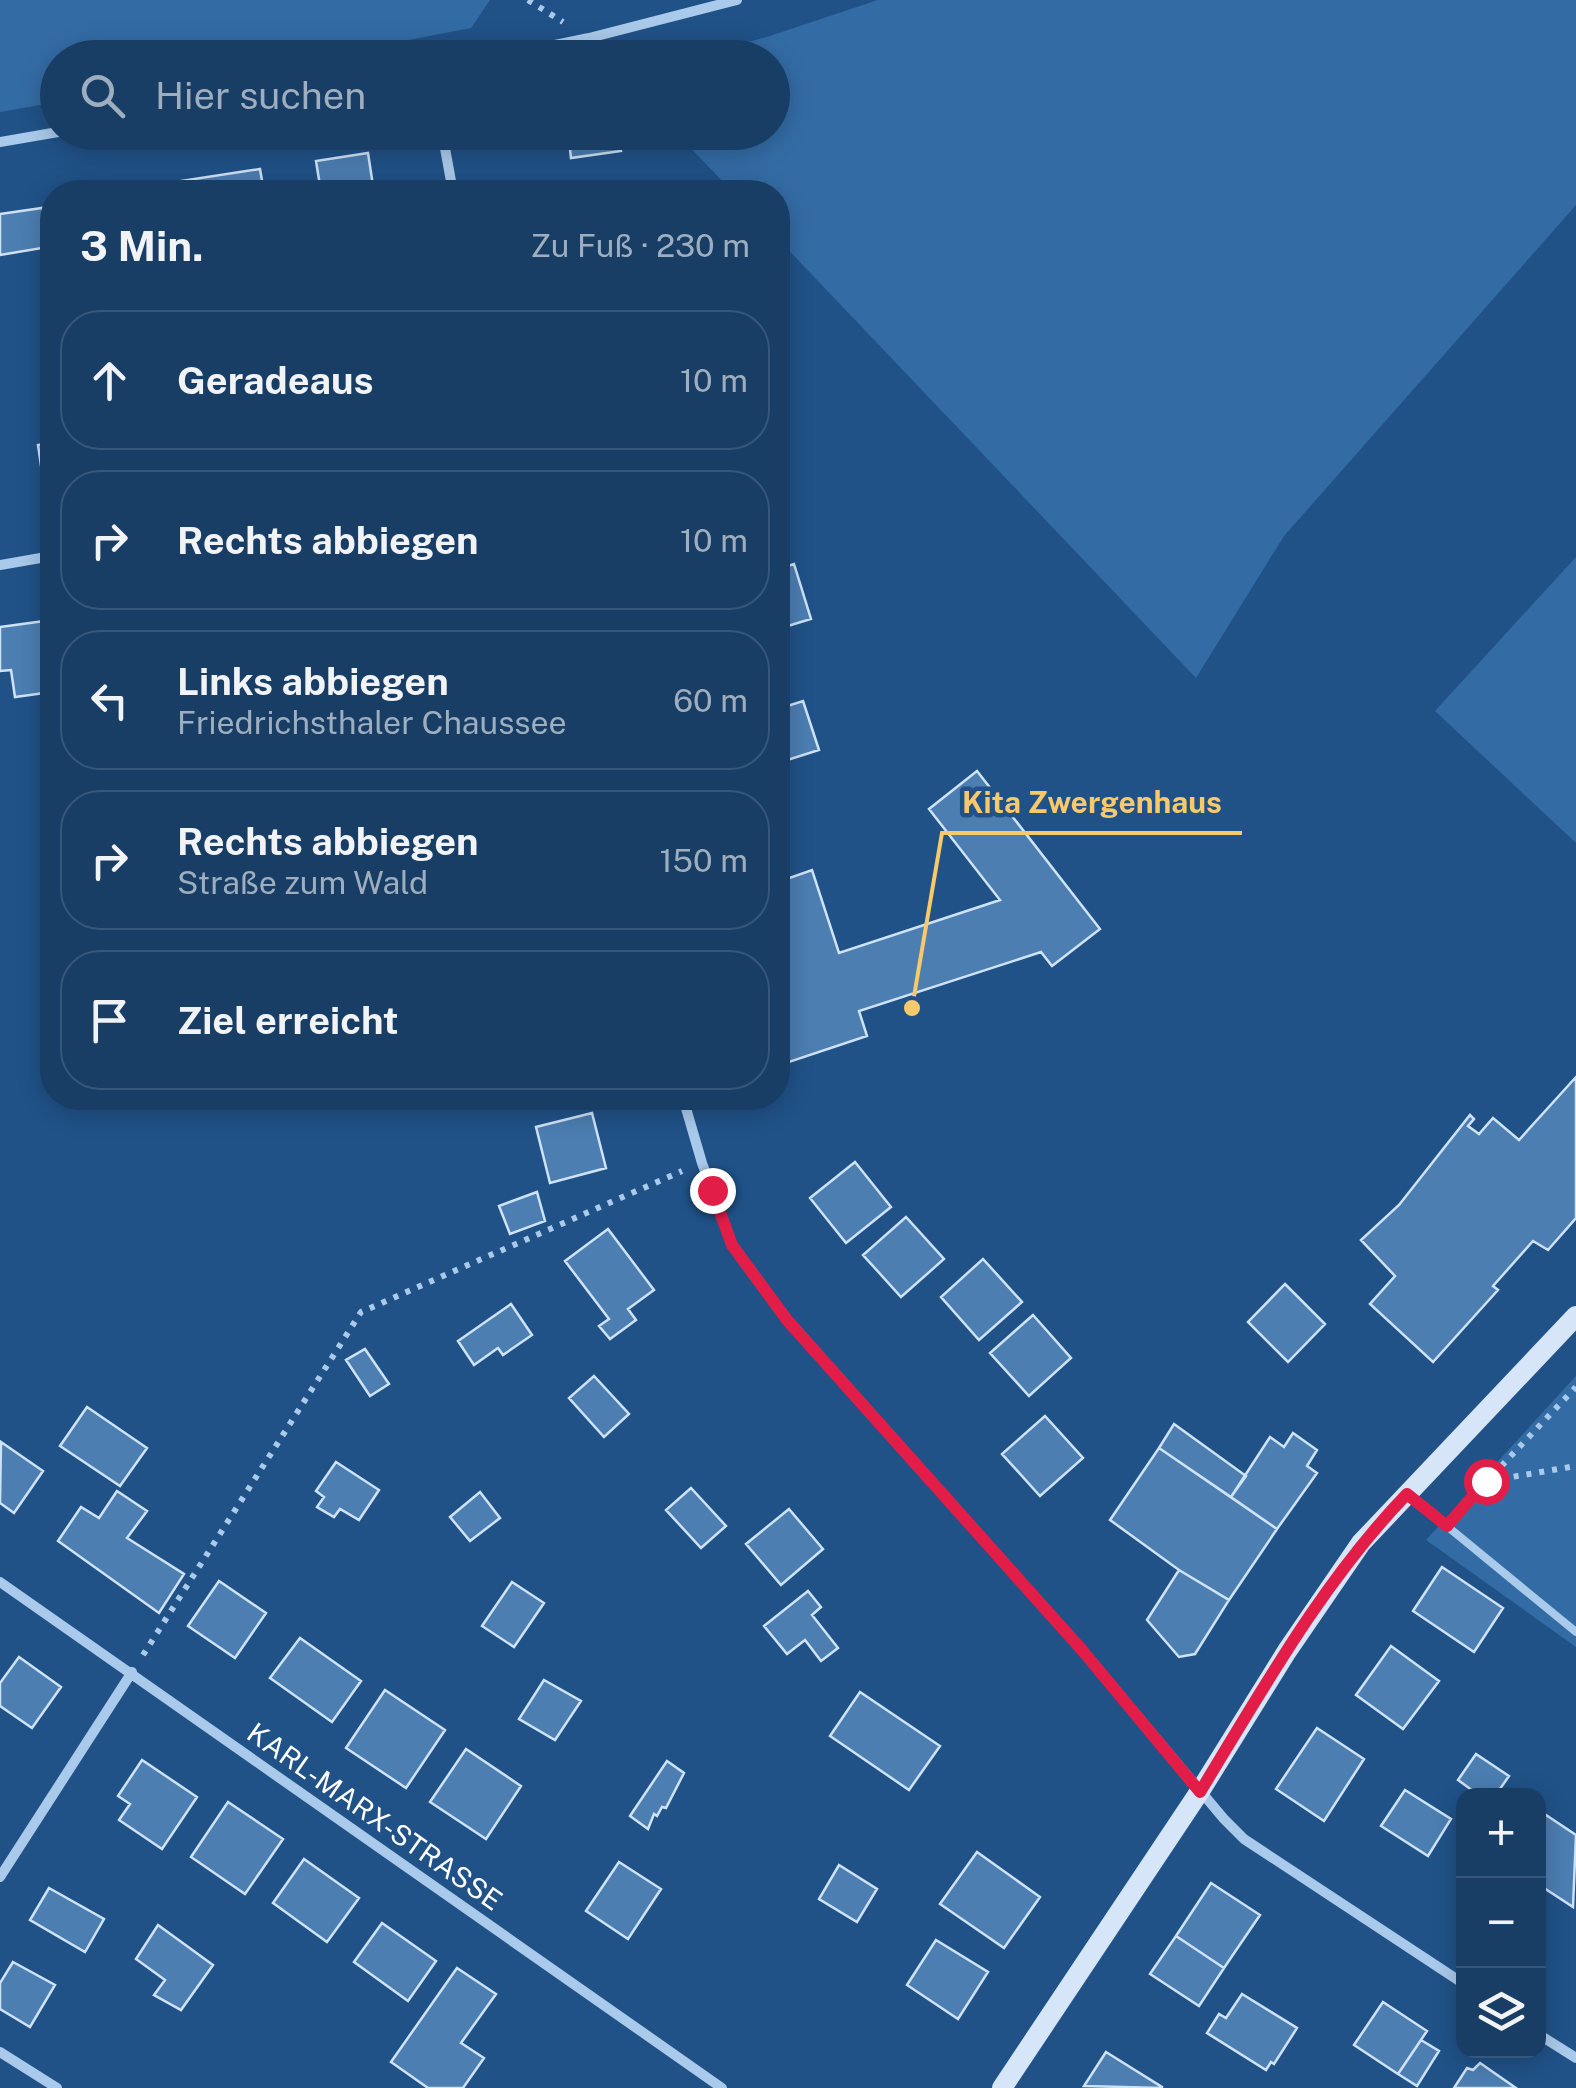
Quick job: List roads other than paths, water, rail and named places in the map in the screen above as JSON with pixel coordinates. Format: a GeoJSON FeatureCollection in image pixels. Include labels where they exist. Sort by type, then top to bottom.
{"type":"FeatureCollection","features":[{"type":"Feature","properties":{"kind":"street"},"geometry":{"type":"LineString","coordinates":[[579,40],[738,0]]}},
{"type":"Feature","properties":{"kind":"street"},"geometry":{"type":"LineString","coordinates":[[0,142],[40,135]]}},
{"type":"Feature","properties":{"kind":"street"},"geometry":{"type":"LineString","coordinates":[[445,150],[451,180]]}},
{"type":"Feature","properties":{"kind":"street"},"geometry":{"type":"LineString","coordinates":[[0,565],[40,558]]}},
{"type":"Feature","properties":{"kind":"street"},"geometry":{"type":"LineString","coordinates":[[687,1110],[732,1245],[787,1320],[1082,1650],[1200,1792],[1244,1839],[1456,1979]]}},
{"type":"Feature","properties":{"kind":"street"},"geometry":{"type":"LineString","coordinates":[[1002,2088],[1360,1544],[1576,1316]]}},
{"type":"Feature","properties":{"kind":"street","name":"KARL-MARX-STRASSE"},"geometry":{"type":"LineString","coordinates":[[0,1582],[722,2088]]}},
{"type":"Feature","properties":{"kind":"street"},"geometry":{"type":"LineString","coordinates":[[0,1877],[132,1672]]}},
{"type":"Feature","properties":{"kind":"street"},"geometry":{"type":"LineString","coordinates":[[1546,2039],[1576,2058]]}},
{"type":"Feature","properties":{"kind":"street"},"geometry":{"type":"LineString","coordinates":[[0,2052],[58,2088]]}},
{"type":"Feature","properties":{"kind":"lane"},"geometry":{"type":"LineString","coordinates":[[1407,1494],[1576,1632]]}},
{"type":"Feature","properties":{"kind":"place","name":"Kita Zwergenhaus"},"geometry":{"type":"Point","coordinates":[912,1008]}}]}
